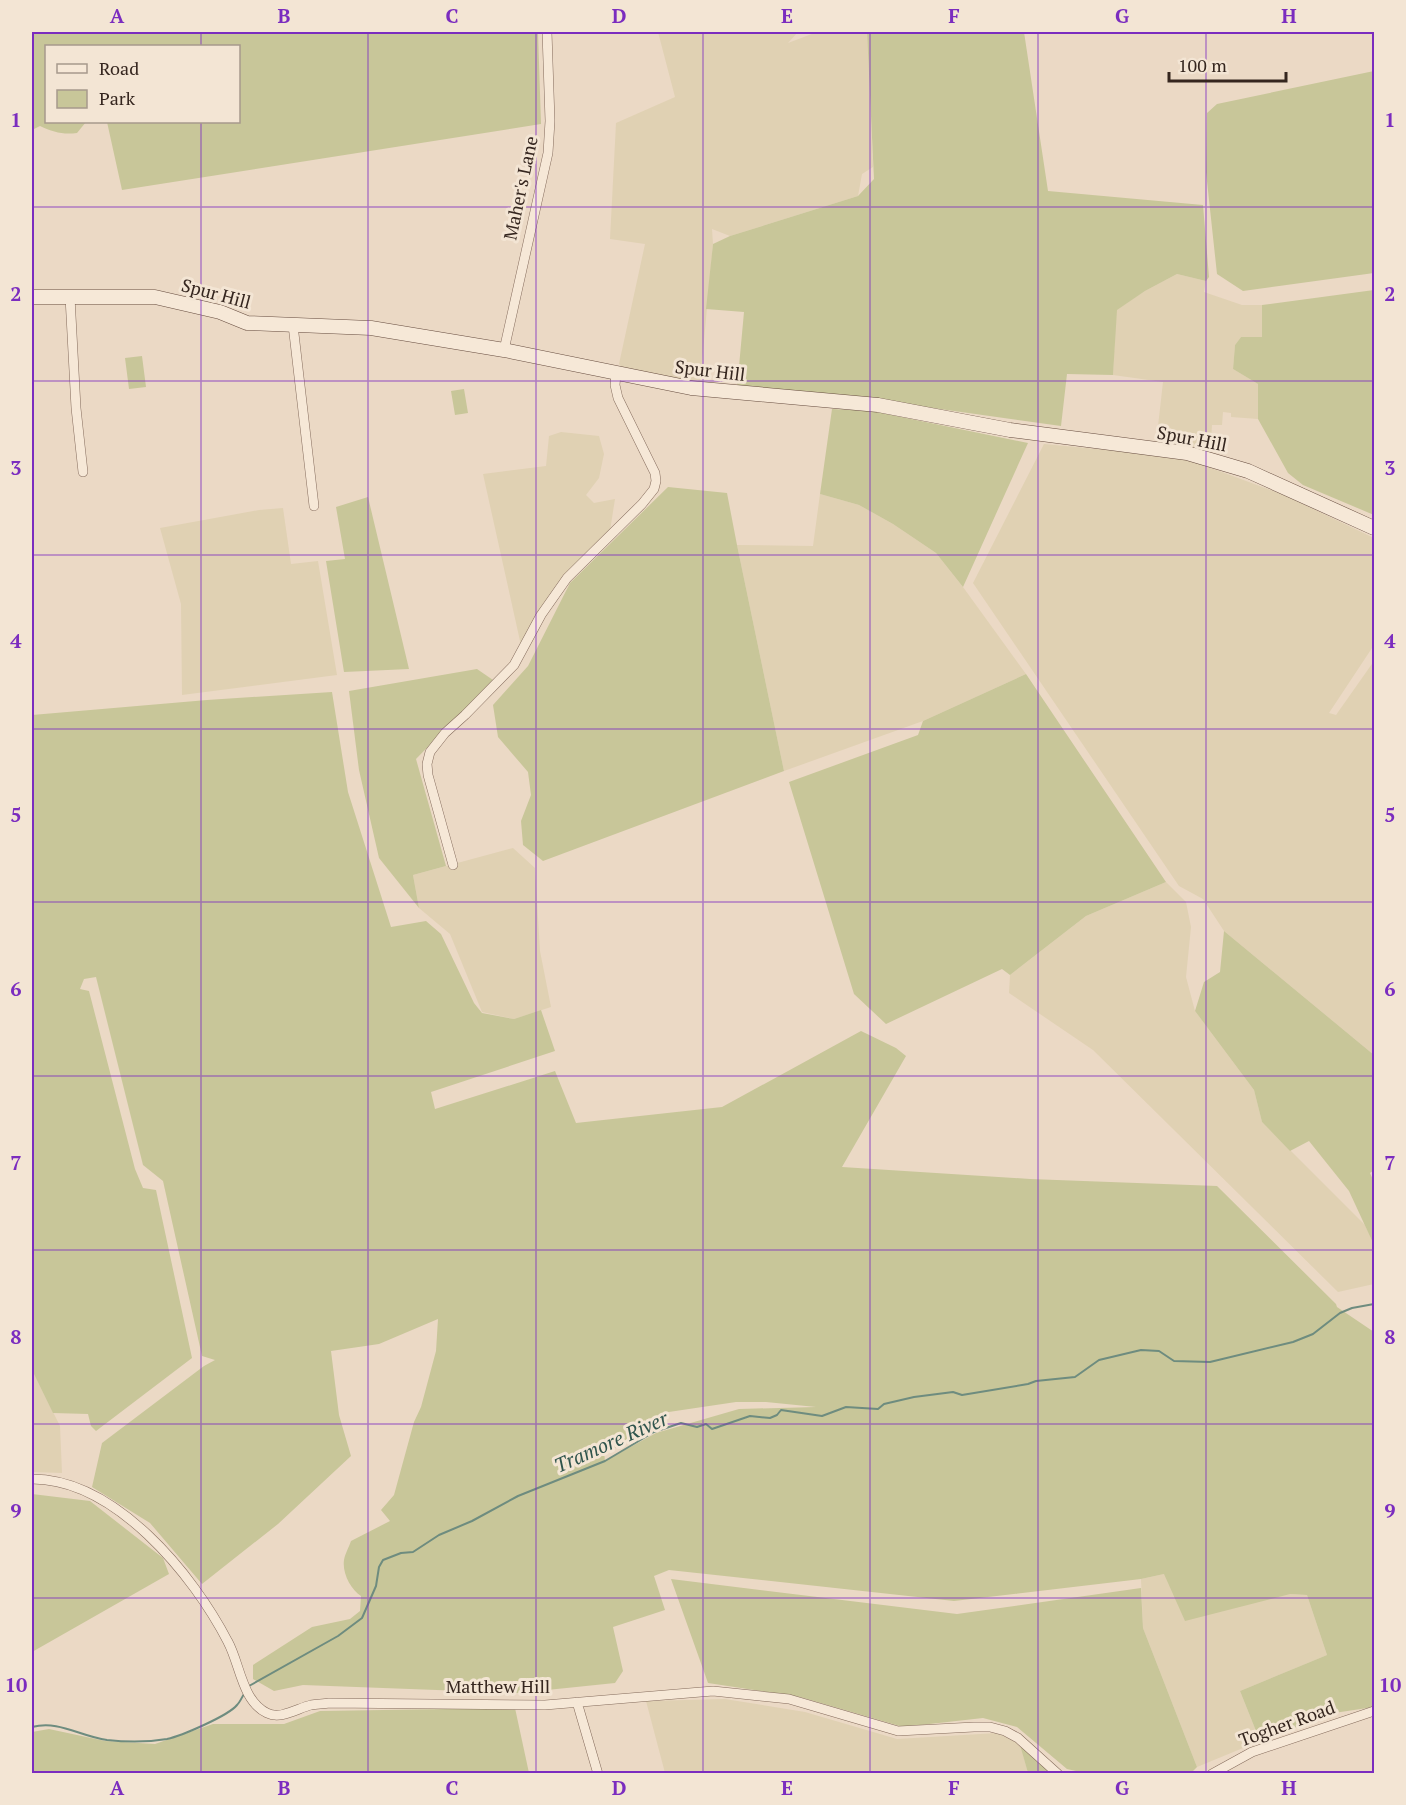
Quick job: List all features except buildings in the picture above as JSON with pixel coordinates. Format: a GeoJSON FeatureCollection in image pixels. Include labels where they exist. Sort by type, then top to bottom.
{"type":"FeatureCollection","features":[{"type":"Feature","properties":{"kind":"street","name":"Maher's Lane"},"geometry":{"type":"LineString","coordinates":[[504,350],[548,153],[550,121],[547,32]]}},
{"type":"Feature","properties":{"kind":"street","name":"Spur Hill"},"geometry":{"type":"LineString","coordinates":[[32,297],[155,297],[220,312],[247,323],[371,328],[504,350],[691,388],[878,405],[1011,430],[1187,453],[1248,471],[1374,528]]}},
{"type":"Feature","properties":{"kind":"street"},"geometry":{"type":"LineString","coordinates":[[70,297],[76,408],[83,472]]}},
{"type":"Feature","properties":{"kind":"street"},"geometry":{"type":"LineString","coordinates":[[293,325],[314,506]]}},
{"type":"Feature","properties":{"kind":"street"},"geometry":{"type":"LineString","coordinates":[[453,865],[428,775],[427,764],[430,752],[445,733],[514,665],[541,615],[567,578],[642,504],[654,489],[656,473],[618,398],[615,385],[616,374]]}},
{"type":"Feature","properties":{"kind":"street","name":"Matthew Hill"},"geometry":{"type":"LineString","coordinates":[[32,1479],[59,1481],[100,1500],[157,1543],[193,1584],[230,1644],[257,1707],[269,1714],[282,1714],[311,1705],[330,1703],[545,1705],[713,1691],[789,1699],[898,1731],[990,1727],[1018,1738],[1059,1773]]}},
{"type":"Feature","properties":{"kind":"street"},"geometry":{"type":"LineString","coordinates":[[577,1702],[598,1773]]}},
{"type":"Feature","properties":{"kind":"street","name":"Togher Road"},"geometry":{"type":"LineString","coordinates":[[1212,1773],[1252,1752],[1374,1711]]}},
{"type":"Feature","properties":{"kind":"shaded area"},"geometry":{"type":"Polygon","coordinates":[[[658,32],[798,32],[788,43],[817,32],[867,32],[873,167],[862,174],[858,196],[730,236],[712,229],[713,244],[700,383],[623,370],[619,364],[645,244],[610,239],[616,123],[675,97],[658,32]]]}},
{"type":"Feature","properties":{"kind":"shaded area"},"geometry":{"type":"Polygon","coordinates":[[[1177,274],[1206,281],[1204,292],[1242,305],[1262,305],[1262,337],[1241,337],[1235,345],[1233,369],[1258,384],[1258,419],[1231,417],[1231,413],[1223,412],[1222,425],[1212,425],[1211,441],[1221,441],[1220,450],[1156,444],[1163,382],[1113,375],[1116,310],[1177,274]]]}},
{"type":"Feature","properties":{"kind":"shaded area"},"geometry":{"type":"Polygon","coordinates":[[[561,432],[599,436],[604,454],[599,478],[586,495],[594,503],[615,499],[609,537],[567,578],[522,650],[483,474],[546,466],[549,436],[561,432]]]}},
{"type":"Feature","properties":{"kind":"shaded area"},"geometry":{"type":"Polygon","coordinates":[[[1044,444],[1181,457],[1284,495],[1374,538],[1374,645],[1329,713],[1336,715],[1374,661],[1374,1055],[1224,931],[1203,899],[1179,886],[973,583],[1044,444]]]}},
{"type":"Feature","properties":{"kind":"shaded area"},"geometry":{"type":"Polygon","coordinates":[[[820,494],[859,505],[893,524],[936,553],[1026,674],[923,721],[784,771],[737,545],[813,546],[820,494]]]}},
{"type":"Feature","properties":{"kind":"shaded area"},"geometry":{"type":"Polygon","coordinates":[[[283,508],[291,564],[318,561],[337,675],[182,695],[181,604],[160,528],[259,510],[283,508]]]}},
{"type":"Feature","properties":{"kind":"shaded area"},"geometry":{"type":"Polygon","coordinates":[[[513,848],[535,868],[540,951],[551,1007],[514,1019],[482,1012],[450,934],[419,908],[413,875],[513,848]]]}},
{"type":"Feature","properties":{"kind":"shaded area"},"geometry":{"type":"Polygon","coordinates":[[[1166,882],[1186,902],[1191,927],[1186,977],[1195,1011],[1254,1090],[1262,1122],[1365,1225],[1374,1245],[1374,1284],[1338,1292],[1093,1050],[1009,993],[1010,975],[1086,916],[1166,882]]]}},
{"type":"Feature","properties":{"kind":"shaded area"},"geometry":{"type":"Polygon","coordinates":[[[32,1370],[60,1426],[62,1473],[32,1472],[32,1370]]]}},
{"type":"Feature","properties":{"kind":"shaded area"},"geometry":{"type":"Polygon","coordinates":[[[1164,1574],[1307,1595],[1327,1655],[1240,1691],[1260,1741],[1197,1767],[1143,1628],[1141,1579],[1164,1574]]]}},
{"type":"Feature","properties":{"kind":"shaded area"},"geometry":{"type":"Polygon","coordinates":[[[725,1699],[805,1712],[897,1739],[997,1733],[1020,1744],[1028,1773],[665,1773],[646,1701],[725,1699]]]}},
{"type":"Feature","properties":{"kind":"green space"},"geometry":{"type":"Polygon","coordinates":[[[32,32],[538,32],[541,124],[122,190],[107,123],[240,123],[240,45],[45,45],[45,123],[85,123],[77,133],[67,134],[40,126],[32,130],[32,32]]]}},
{"type":"Feature","properties":{"kind":"green space"},"geometry":{"type":"Polygon","coordinates":[[[867,32],[1024,32],[1048,191],[1203,205],[1209,277],[1206,281],[1177,274],[1145,291],[1117,310],[1113,375],[1067,374],[1061,426],[869,399],[737,388],[744,312],[706,309],[713,244],[730,236],[858,196],[874,179],[867,32]]]}},
{"type":"Feature","properties":{"kind":"green space"},"geometry":{"type":"Polygon","coordinates":[[[1374,71],[1374,273],[1243,291],[1217,274],[1206,172],[1207,113],[1217,104],[1374,71]]]}},
{"type":"Feature","properties":{"kind":"green space"},"geometry":{"type":"Polygon","coordinates":[[[1374,290],[1374,515],[1303,485],[1288,473],[1258,419],[1258,384],[1233,369],[1235,345],[1241,337],[1262,337],[1262,305],[1374,290]]]}},
{"type":"Feature","properties":{"kind":"green space"},"geometry":{"type":"Polygon","coordinates":[[[142,356],[146,387],[129,389],[125,358],[142,356]]]}},
{"type":"Feature","properties":{"kind":"green space"},"geometry":{"type":"Polygon","coordinates":[[[464,389],[468,413],[455,415],[451,391],[464,389]]]}},
{"type":"Feature","properties":{"kind":"green space"},"geometry":{"type":"Polygon","coordinates":[[[832,409],[872,411],[1028,443],[963,587],[936,553],[893,524],[859,505],[820,494],[832,409]]]}},
{"type":"Feature","properties":{"kind":"green space"},"geometry":{"type":"Polygon","coordinates":[[[668,487],[727,493],[784,771],[543,861],[523,845],[521,821],[531,795],[528,772],[498,737],[493,705],[528,666],[570,583],[668,487]]]}},
{"type":"Feature","properties":{"kind":"green space"},"geometry":{"type":"Polygon","coordinates":[[[368,497],[409,669],[344,672],[326,561],[345,559],[336,507],[368,497]]]}},
{"type":"Feature","properties":{"kind":"green space"},"geometry":{"type":"Polygon","coordinates":[[[477,669],[493,680],[416,759],[446,866],[413,875],[419,908],[379,858],[359,770],[349,691],[477,669]]]}},
{"type":"Feature","properties":{"kind":"green space"},"geometry":{"type":"Polygon","coordinates":[[[1026,674],[1166,882],[1086,916],[1010,975],[1002,969],[886,1024],[854,994],[789,782],[918,735],[923,721],[1026,674]]]}},
{"type":"Feature","properties":{"kind":"green space"},"geometry":{"type":"Polygon","coordinates":[[[332,692],[348,792],[391,927],[426,921],[441,934],[474,1003],[482,1013],[514,1019],[541,1010],[555,1051],[431,1092],[435,1109],[555,1071],[576,1123],[722,1107],[861,1031],[896,1048],[906,1056],[842,1167],[1030,1179],[1217,1186],[1337,1307],[1374,1332],[1374,1707],[1334,1713],[1260,1741],[1240,1691],[1327,1655],[1307,1595],[1290,1594],[1185,1621],[1164,1574],[1141,1579],[954,1601],[669,1570],[654,1576],[665,1610],[613,1627],[623,1671],[615,1683],[518,1693],[303,1685],[274,1691],[253,1679],[253,1665],[312,1627],[350,1619],[360,1611],[361,1596],[348,1581],[344,1570],[345,1558],[351,1541],[390,1521],[381,1510],[394,1495],[414,1422],[421,1407],[436,1351],[438,1319],[379,1344],[331,1351],[339,1415],[351,1456],[278,1524],[202,1584],[150,1523],[92,1487],[102,1443],[215,1360],[202,1356],[163,1181],[143,1165],[96,977],[84,979],[80,989],[89,991],[135,1169],[143,1188],[156,1190],[192,1358],[96,1431],[91,1426],[88,1414],[53,1413],[32,1370],[32,715],[332,692]],[[736,1402],[662,1413],[610,1452],[603,1441],[605,1461],[656,1433],[739,1409],[816,1407],[766,1402],[736,1402]]]}},
{"type":"Feature","properties":{"kind":"green space"},"geometry":{"type":"Polygon","coordinates":[[[1224,931],[1374,1055],[1374,1170],[1370,1173],[1374,1182],[1374,1245],[1349,1191],[1309,1141],[1290,1151],[1262,1122],[1254,1090],[1195,1011],[1204,982],[1220,972],[1224,931]]]}},
{"type":"Feature","properties":{"kind":"green space"},"geometry":{"type":"Polygon","coordinates":[[[32,1494],[90,1501],[163,1558],[169,1574],[32,1652],[32,1494]]]}},
{"type":"Feature","properties":{"kind":"green space"},"geometry":{"type":"Polygon","coordinates":[[[671,1579],[957,1614],[1141,1588],[1143,1628],[1197,1767],[1191,1773],[1085,1773],[1067,1769],[1017,1727],[983,1718],[903,1727],[800,1697],[708,1683],[671,1579]]]}},
{"type":"Feature","properties":{"kind":"green space"},"geometry":{"type":"Polygon","coordinates":[[[515,1708],[529,1773],[32,1774],[32,1732],[49,1729],[105,1741],[155,1744],[213,1724],[284,1724],[320,1711],[515,1708]]]}},
{"type":"Feature","properties":{"kind":"green space"},"geometry":{"type":"Polygon","coordinates":[[[1018,1738],[1058,1773],[1028,1773],[1018,1738]]]}},
{"type":"Feature","properties":{"kind":"waterway","name":"Tramore River"},"geometry":{"type":"LineString","coordinates":[[249,1686],[338,1636],[362,1618],[376,1586],[379,1567],[383,1560],[401,1553],[413,1552],[439,1535],[472,1521],[518,1496],[605,1461],[654,1432],[681,1423],[697,1427],[706,1424],[712,1429],[750,1416],[770,1418],[781,1410],[822,1416],[846,1407],[878,1409],[884,1404],[914,1397],[953,1392],[962,1395],[1036,1381],[1075,1377],[1099,1360],[1141,1350],[1159,1351],[1174,1361],[1210,1362],[1293,1342],[1313,1334],[1340,1313],[1374,1304]]}},
{"type":"Feature","properties":{"kind":"waterway","name":"Tramore River"},"geometry":{"type":"LineString","coordinates":[[32,1727],[42,1725],[60,1727],[114,1741],[167,1739],[224,1715],[237,1705],[244,1694]]}}]}
